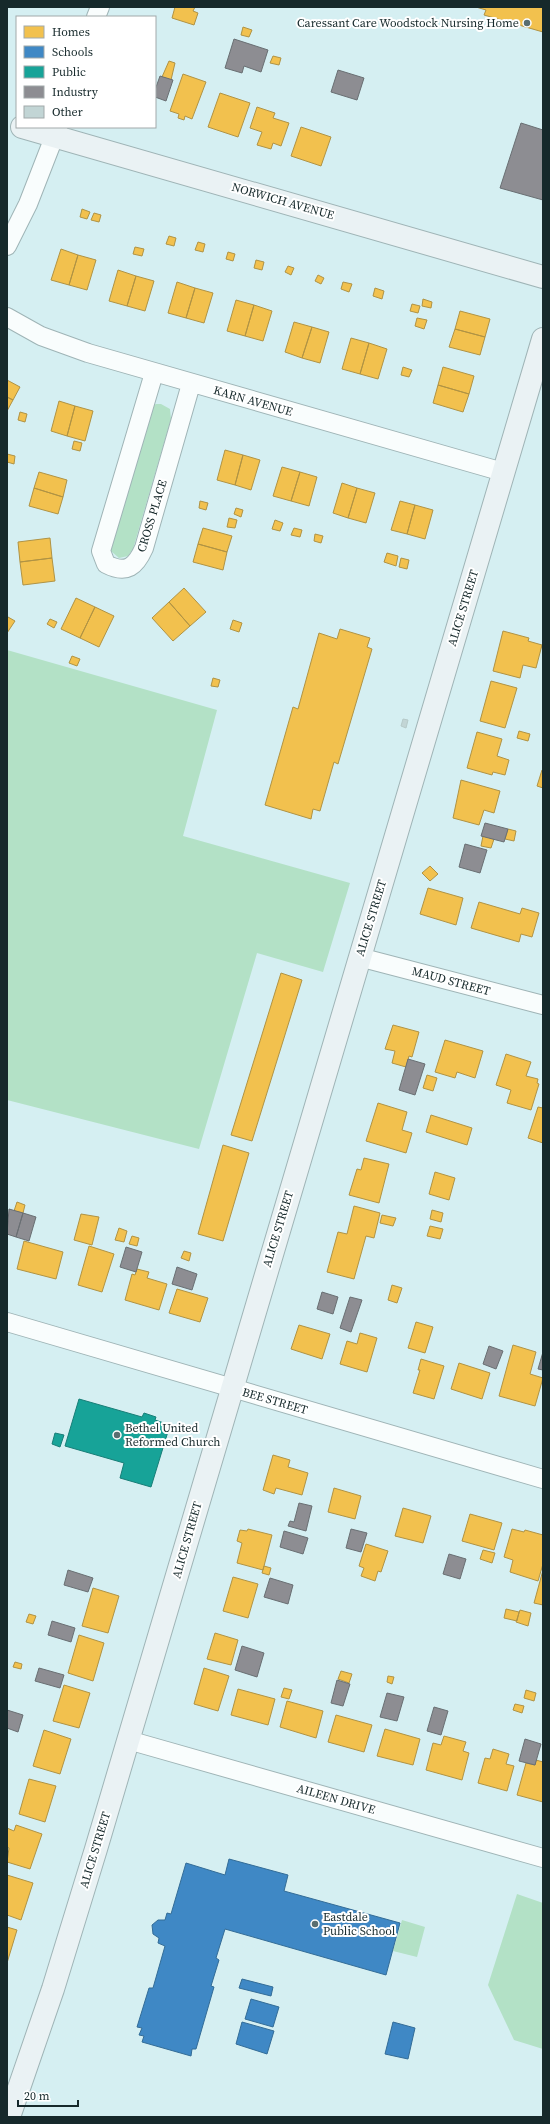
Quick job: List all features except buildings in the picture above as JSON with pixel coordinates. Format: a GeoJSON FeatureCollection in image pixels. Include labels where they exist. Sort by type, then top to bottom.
{"type":"FeatureCollection","features":[{"type":"Feature","properties":{"kind":"street","name":"NORWICH AVENUE"},"geometry":{"type":"LineString","coordinates":[[29,128],[57,132],[543,277]]}},
{"type":"Feature","properties":{"kind":"street"},"geometry":{"type":"LineString","coordinates":[[7,246],[28,204],[57,132]]}},
{"type":"Feature","properties":{"kind":"street","name":"KARN AVENUE"},"geometry":{"type":"LineString","coordinates":[[7,317],[53,341],[154,373],[503,472]]}},
{"type":"Feature","properties":{"kind":"street","name":"ALICE STREET"},"geometry":{"type":"LineString","coordinates":[[8,2117],[53,1989],[128,1740],[231,1388],[543,339]]}},
{"type":"Feature","properties":{"kind":"street","name":"CROSS PLACE"},"geometry":{"type":"LineString","coordinates":[[154,373],[101,551],[106,564],[112,567],[124,569],[131,567],[138,560],[144,548],[190,384]]}},
{"type":"Feature","properties":{"kind":"street","name":"MAUD STREET"},"geometry":{"type":"LineString","coordinates":[[359,957],[543,1005]]}},
{"type":"Feature","properties":{"kind":"street","name":"BEE STREET"},"geometry":{"type":"LineString","coordinates":[[7,1322],[543,1479]]}},
{"type":"Feature","properties":{"kind":"street","name":"AILEEN DRIVE"},"geometry":{"type":"LineString","coordinates":[[128,1740],[543,1858]]}},
{"type":"Feature","properties":{"kind":"green space"},"geometry":{"type":"Polygon","coordinates":[[[161,404],[170,409],[171,419],[133,549],[128,556],[119,558],[111,551],[111,544],[152,406],[161,404]]]}},
{"type":"Feature","properties":{"kind":"green space"},"geometry":{"type":"Polygon","coordinates":[[[7,650],[217,710],[183,836],[350,883],[323,972],[257,953],[199,1149],[7,1100],[7,650]]]}},
{"type":"Feature","properties":{"kind":"green space"},"geometry":{"type":"Polygon","coordinates":[[[517,1894],[543,1903],[543,2049],[514,2040],[488,1985],[517,1894]]]}},
{"type":"Feature","properties":{"kind":"green space"},"geometry":{"type":"Polygon","coordinates":[[[402,1920],[425,1927],[417,1957],[393,1951],[402,1920]]]}},
{"type":"Feature","properties":{"kind":"place","name":"Caressant Care Woodstock Nursing Home"},"geometry":{"type":"Point","coordinates":[527,23]}},
{"type":"Feature","properties":{"kind":"place","name":"Bethel United Reformed Church"},"geometry":{"type":"Point","coordinates":[117,1435]}},
{"type":"Feature","properties":{"kind":"place","name":"Eastdale Public School"},"geometry":{"type":"Point","coordinates":[315,1924]}}]}
